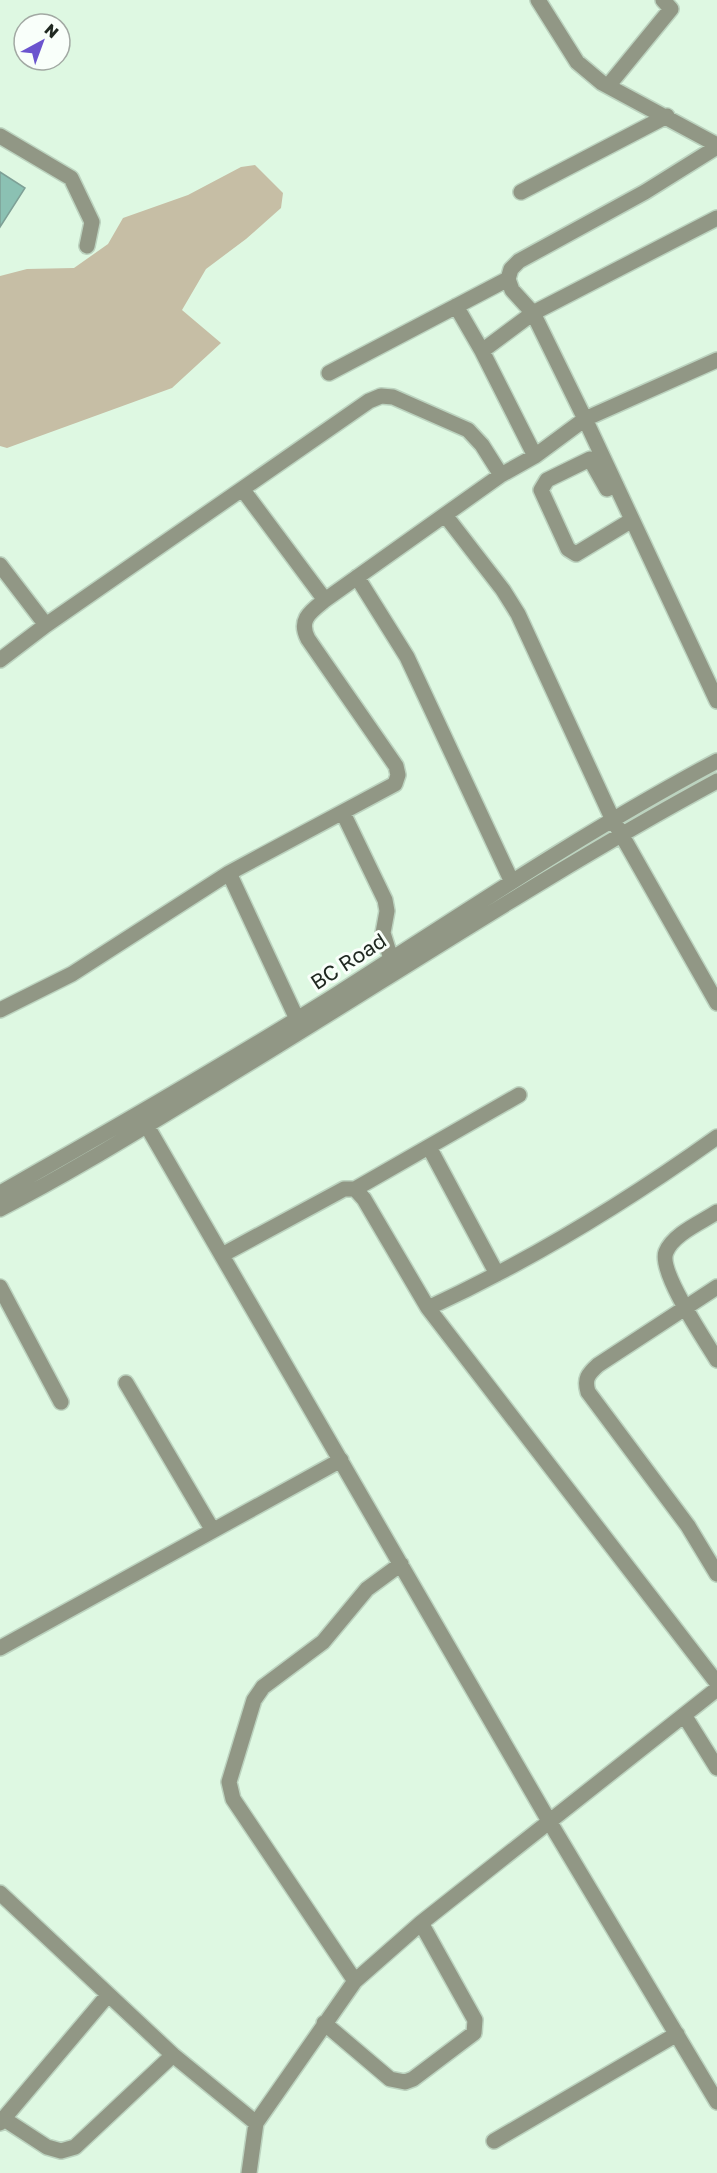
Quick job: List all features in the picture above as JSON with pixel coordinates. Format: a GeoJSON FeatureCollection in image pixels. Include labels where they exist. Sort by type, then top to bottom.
{"type":"FeatureCollection","features":[{"type":"Feature","properties":{"kind":"street"},"geometry":{"type":"LineString","coordinates":[[538,0],[577,62],[608,86],[667,116],[717,146],[645,192],[519,261],[511,269],[508,279],[512,290],[533,314],[585,419],[612,487],[717,701]]}},
{"type":"Feature","properties":{"kind":"street"},"geometry":{"type":"LineString","coordinates":[[608,86],[671,9],[663,0]]}},
{"type":"Feature","properties":{"kind":"street"},"geometry":{"type":"LineString","coordinates":[[521,192],[667,116]]}},
{"type":"Feature","properties":{"kind":"street"},"geometry":{"type":"LineString","coordinates":[[0,136],[71,178],[92,222],[87,246]]}},
{"type":"Feature","properties":{"kind":"street"},"geometry":{"type":"LineString","coordinates":[[482,351],[533,314],[717,218]]}},
{"type":"Feature","properties":{"kind":"street"},"geometry":{"type":"LineString","coordinates":[[329,374],[508,279]]}},
{"type":"Feature","properties":{"kind":"street"},"geometry":{"type":"LineString","coordinates":[[456,306],[482,351],[535,456]]}},
{"type":"Feature","properties":{"kind":"street"},"geometry":{"type":"LineString","coordinates":[[0,1010],[72,974],[230,873],[387,790],[394,784],[398,776],[396,766],[303,630],[303,622],[308,614],[501,475],[535,456],[585,419],[715,365]]}},
{"type":"Feature","properties":{"kind":"street"},"geometry":{"type":"LineString","coordinates":[[0,660],[46,625],[369,401],[381,396],[393,397],[468,430],[482,445],[501,475]]}},
{"type":"Feature","properties":{"kind":"street"},"geometry":{"type":"LineString","coordinates":[[612,487],[590,459],[547,480],[542,490],[568,549],[576,554],[629,522]]}},
{"type":"Feature","properties":{"kind":"street"},"geometry":{"type":"LineString","coordinates":[[243,490],[325,600]]}},
{"type":"Feature","properties":{"kind":"street"},"geometry":{"type":"LineString","coordinates":[[445,515],[503,590],[518,614],[620,834],[717,1004]]}},
{"type":"Feature","properties":{"kind":"street"},"geometry":{"type":"LineString","coordinates":[[0,565],[46,625]]}},
{"type":"Feature","properties":{"kind":"street"},"geometry":{"type":"LineString","coordinates":[[357,577],[410,663],[511,880]]}},
{"type":"Feature","properties":{"kind":"street","name":"BC Road"},"geometry":{"type":"LineString","coordinates":[[0,1209],[58,1179],[297,1019],[511,880],[612,818],[717,761]]}},
{"type":"Feature","properties":{"kind":"street","name":"BC Road"},"geometry":{"type":"LineString","coordinates":[[0,1193],[144,1120],[620,834],[716,783]]}},
{"type":"Feature","properties":{"kind":"street"},"geometry":{"type":"LineString","coordinates":[[344,813],[385,900],[387,911],[383,933],[391,958]]}},
{"type":"Feature","properties":{"kind":"street"},"geometry":{"type":"LineString","coordinates":[[230,873],[297,1019]]}},
{"type":"Feature","properties":{"kind":"street"},"geometry":{"type":"LineString","coordinates":[[222,1255],[344,1189],[355,1189],[519,1095]]}},
{"type":"Feature","properties":{"kind":"street"},"geometry":{"type":"LineString","coordinates":[[144,1120],[549,1821],[677,2034],[711,2076],[717,2102]]}},
{"type":"Feature","properties":{"kind":"street"},"geometry":{"type":"LineString","coordinates":[[428,1308],[497,1274],[574,1231],[717,1137]]}},
{"type":"Feature","properties":{"kind":"street"},"geometry":{"type":"LineString","coordinates":[[429,1147],[497,1274]]}},
{"type":"Feature","properties":{"kind":"street"},"geometry":{"type":"LineString","coordinates":[[355,1189],[364,1198],[428,1308],[717,1683]]}},
{"type":"Feature","properties":{"kind":"street"},"geometry":{"type":"LineString","coordinates":[[717,1212],[681,1235],[666,1252],[665,1263],[685,1309],[717,1360]]}},
{"type":"Feature","properties":{"kind":"street"},"geometry":{"type":"LineString","coordinates":[[0,1287],[61,1402]]}},
{"type":"Feature","properties":{"kind":"street"},"geometry":{"type":"LineString","coordinates":[[717,1287],[598,1365],[589,1373],[585,1382],[588,1392],[688,1526],[717,1574]]}},
{"type":"Feature","properties":{"kind":"street"},"geometry":{"type":"LineString","coordinates":[[126,1383],[212,1529]]}},
{"type":"Feature","properties":{"kind":"street"},"geometry":{"type":"LineString","coordinates":[[0,1648],[212,1529],[341,1461]]}},
{"type":"Feature","properties":{"kind":"street"},"geometry":{"type":"LineString","coordinates":[[355,1981],[233,1799],[228,1782],[254,1700],[263,1687],[322,1642],[367,1589],[401,1564]]}},
{"type":"Feature","properties":{"kind":"street"},"geometry":{"type":"LineString","coordinates":[[249,2173],[256,2123],[355,1981],[421,1923],[717,1689]]}},
{"type":"Feature","properties":{"kind":"street"},"geometry":{"type":"LineString","coordinates":[[684,1715],[717,1768]]}},
{"type":"Feature","properties":{"kind":"street"},"geometry":{"type":"LineString","coordinates":[[0,1893],[172,2055],[256,2123]]}},
{"type":"Feature","properties":{"kind":"street"},"geometry":{"type":"LineString","coordinates":[[324,2023],[390,2079],[405,2082],[474,2033],[475,2020],[421,1923]]}},
{"type":"Feature","properties":{"kind":"street"},"geometry":{"type":"LineString","coordinates":[[108,1995],[2,2121],[47,2147],[61,2151],[75,2146],[172,2055]]}},
{"type":"Feature","properties":{"kind":"street"},"geometry":{"type":"LineString","coordinates":[[494,2142],[677,2034]]}},
{"type":"Feature","properties":{"kind":"shaded area"},"geometry":{"type":"Polygon","coordinates":[[[255,165],[283,193],[281,208],[246,239],[206,269],[182,310],[221,343],[172,388],[7,448],[0,446],[0,276],[27,269],[74,268],[108,244],[123,218],[188,195],[241,167],[255,165]]]}},
{"type":"Feature","properties":{"kind":"building"},"geometry":{"type":"Polygon","coordinates":[[[0,172],[25,188],[0,227],[0,172]]]}}]}
